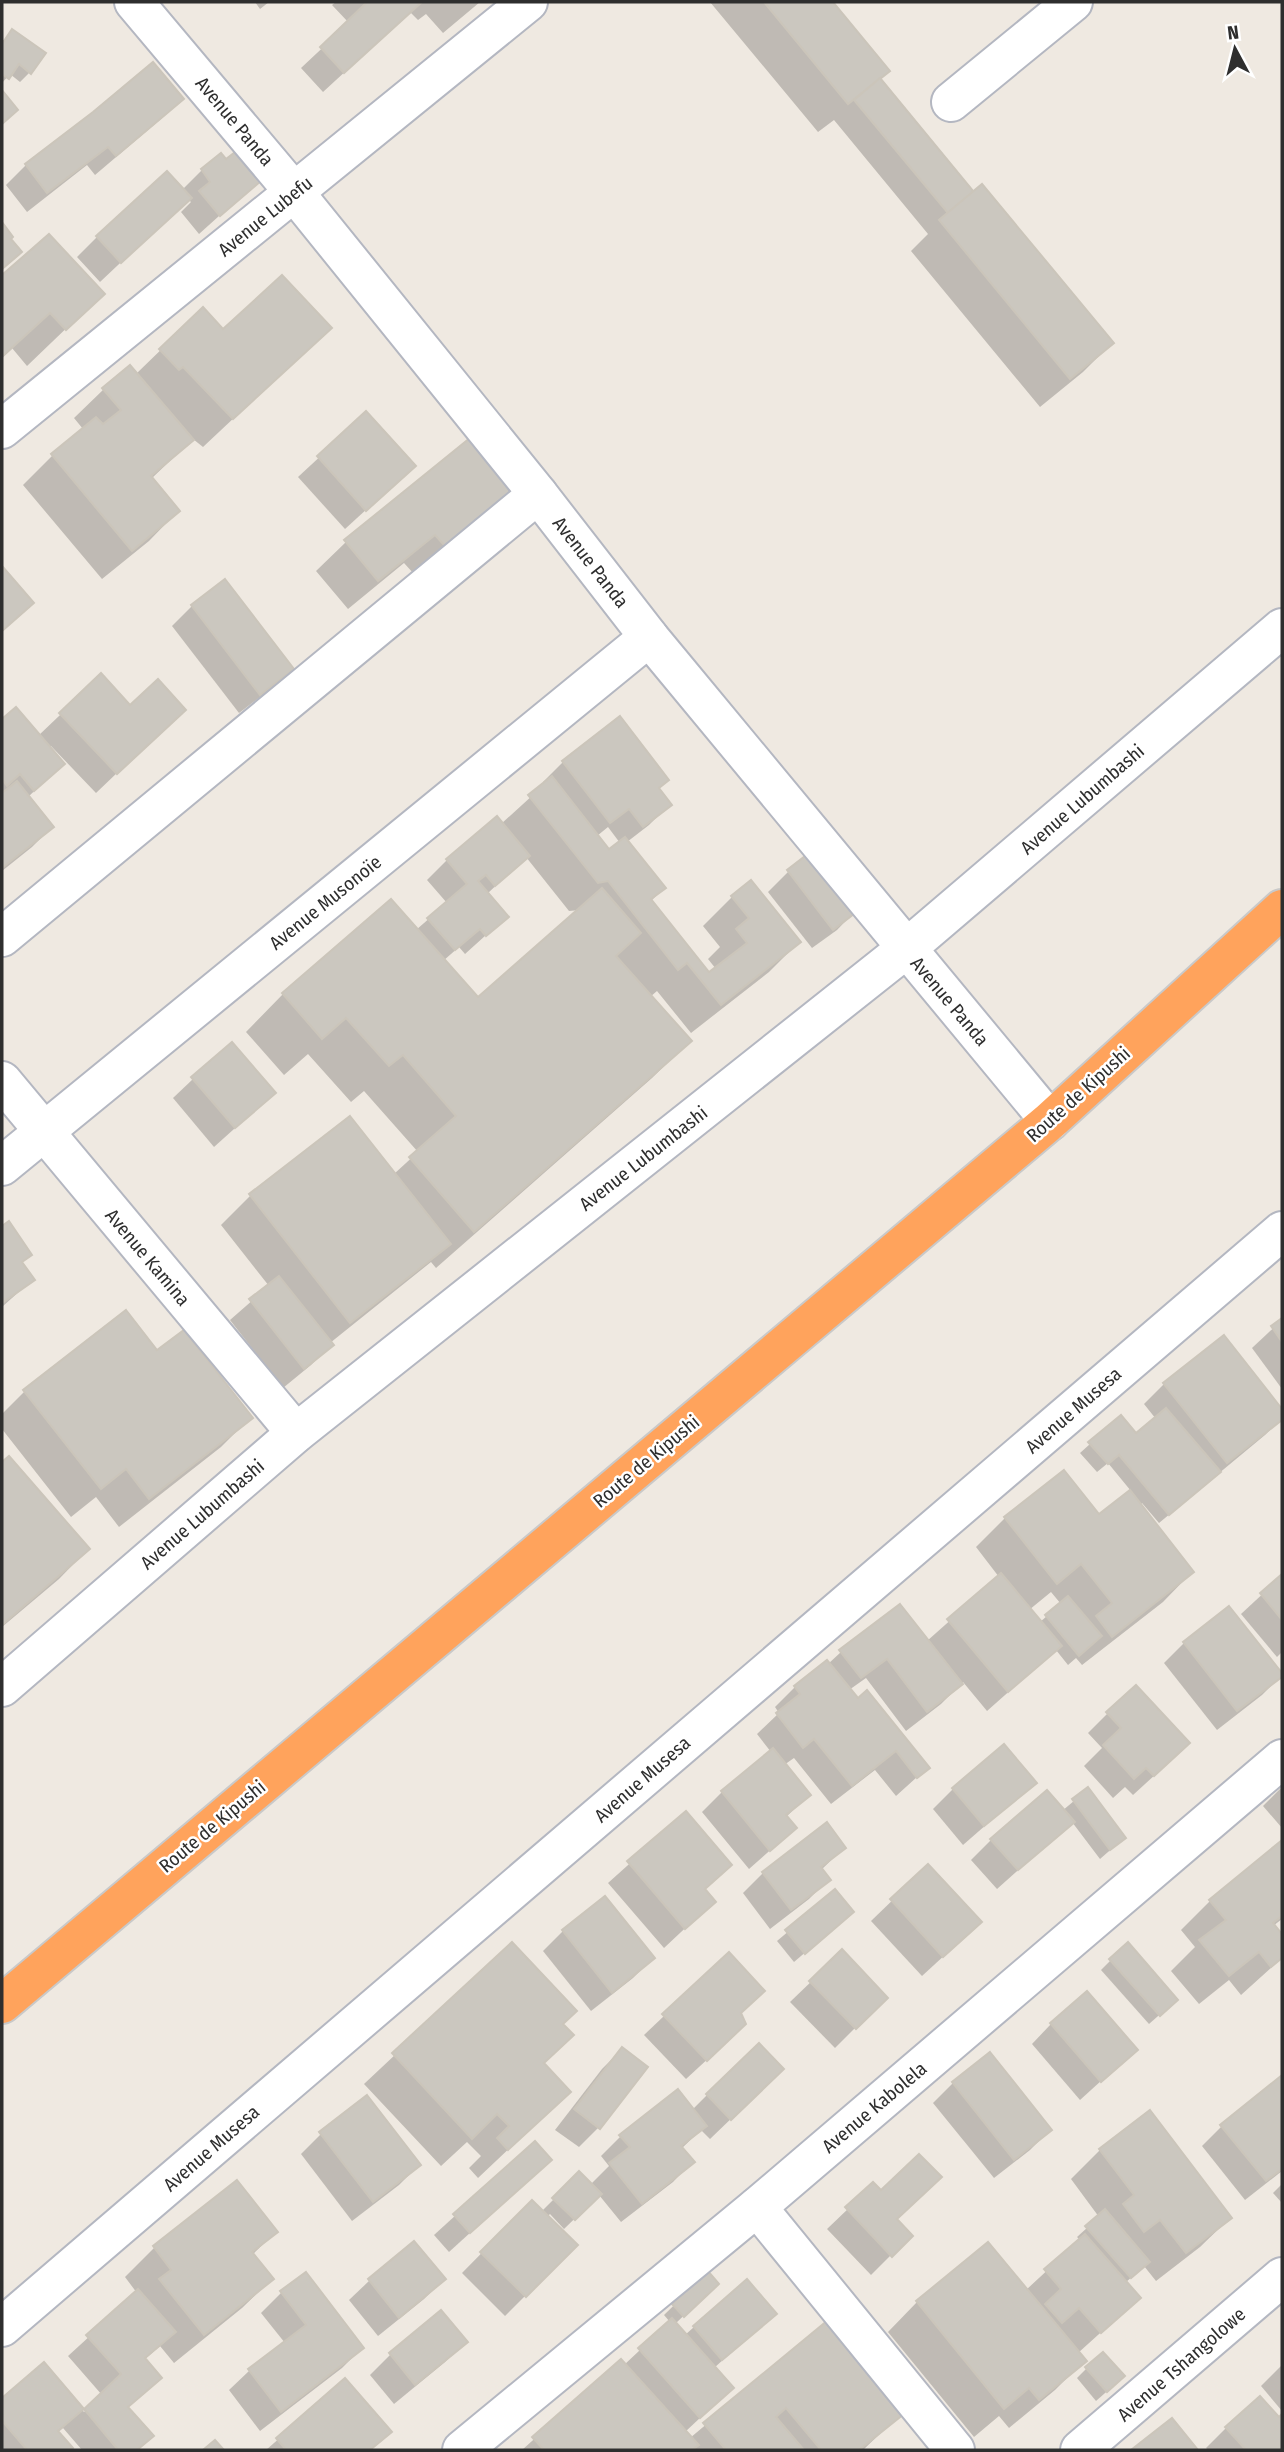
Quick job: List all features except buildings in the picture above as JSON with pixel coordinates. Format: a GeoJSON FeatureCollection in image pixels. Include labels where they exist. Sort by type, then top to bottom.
{"type":"FeatureCollection","features":[{"type":"Feature","properties":{"kind":"highway","name":"Route de Kipushi"},"geometry":{"type":"LineString","coordinates":[[2,2004],[1050,1121],[1282,909]]}},
{"type":"Feature","properties":{"kind":"street","name":"Avenue Panda"},"geometry":{"type":"LineString","coordinates":[[134,2],[294,192],[649,637],[1050,1121]]}},
{"type":"Feature","properties":{"kind":"street","name":"Avenue Lubefu"},"geometry":{"type":"LineString","coordinates":[[2,429],[528,2]]}},
{"type":"Feature","properties":{"kind":"street"},"geometry":{"type":"LineString","coordinates":[[951,102],[1073,2]]}},
{"type":"Feature","properties":{"kind":"street"},"geometry":{"type":"LineString","coordinates":[[2,937],[538,495]]}},
{"type":"Feature","properties":{"kind":"street","name":"Avenue Lubumbashi"},"geometry":{"type":"LineString","coordinates":[[2,1686],[296,1433],[907,948],[1282,628]]}},
{"type":"Feature","properties":{"kind":"street","name":"Avenue Musonoïe"},"geometry":{"type":"LineString","coordinates":[[2,1166],[649,637]]}},
{"type":"Feature","properties":{"kind":"street","name":"Avenue Kamina"},"geometry":{"type":"LineString","coordinates":[[2,1081],[296,1433]]}},
{"type":"Feature","properties":{"kind":"street","name":"Avenue Musesa"},"geometry":{"type":"LineString","coordinates":[[7,2312],[1282,1231]]}},
{"type":"Feature","properties":{"kind":"street","name":"Avenue Kabolela"},"geometry":{"type":"LineString","coordinates":[[462,2450],[757,2207],[1282,1759]]}},
{"type":"Feature","properties":{"kind":"street"},"geometry":{"type":"LineString","coordinates":[[757,2207],[955,2450]]}},
{"type":"Feature","properties":{"kind":"street","name":"Avenue Tshangolowe"},"geometry":{"type":"LineString","coordinates":[[1080,2450],[1282,2277]]}}]}
